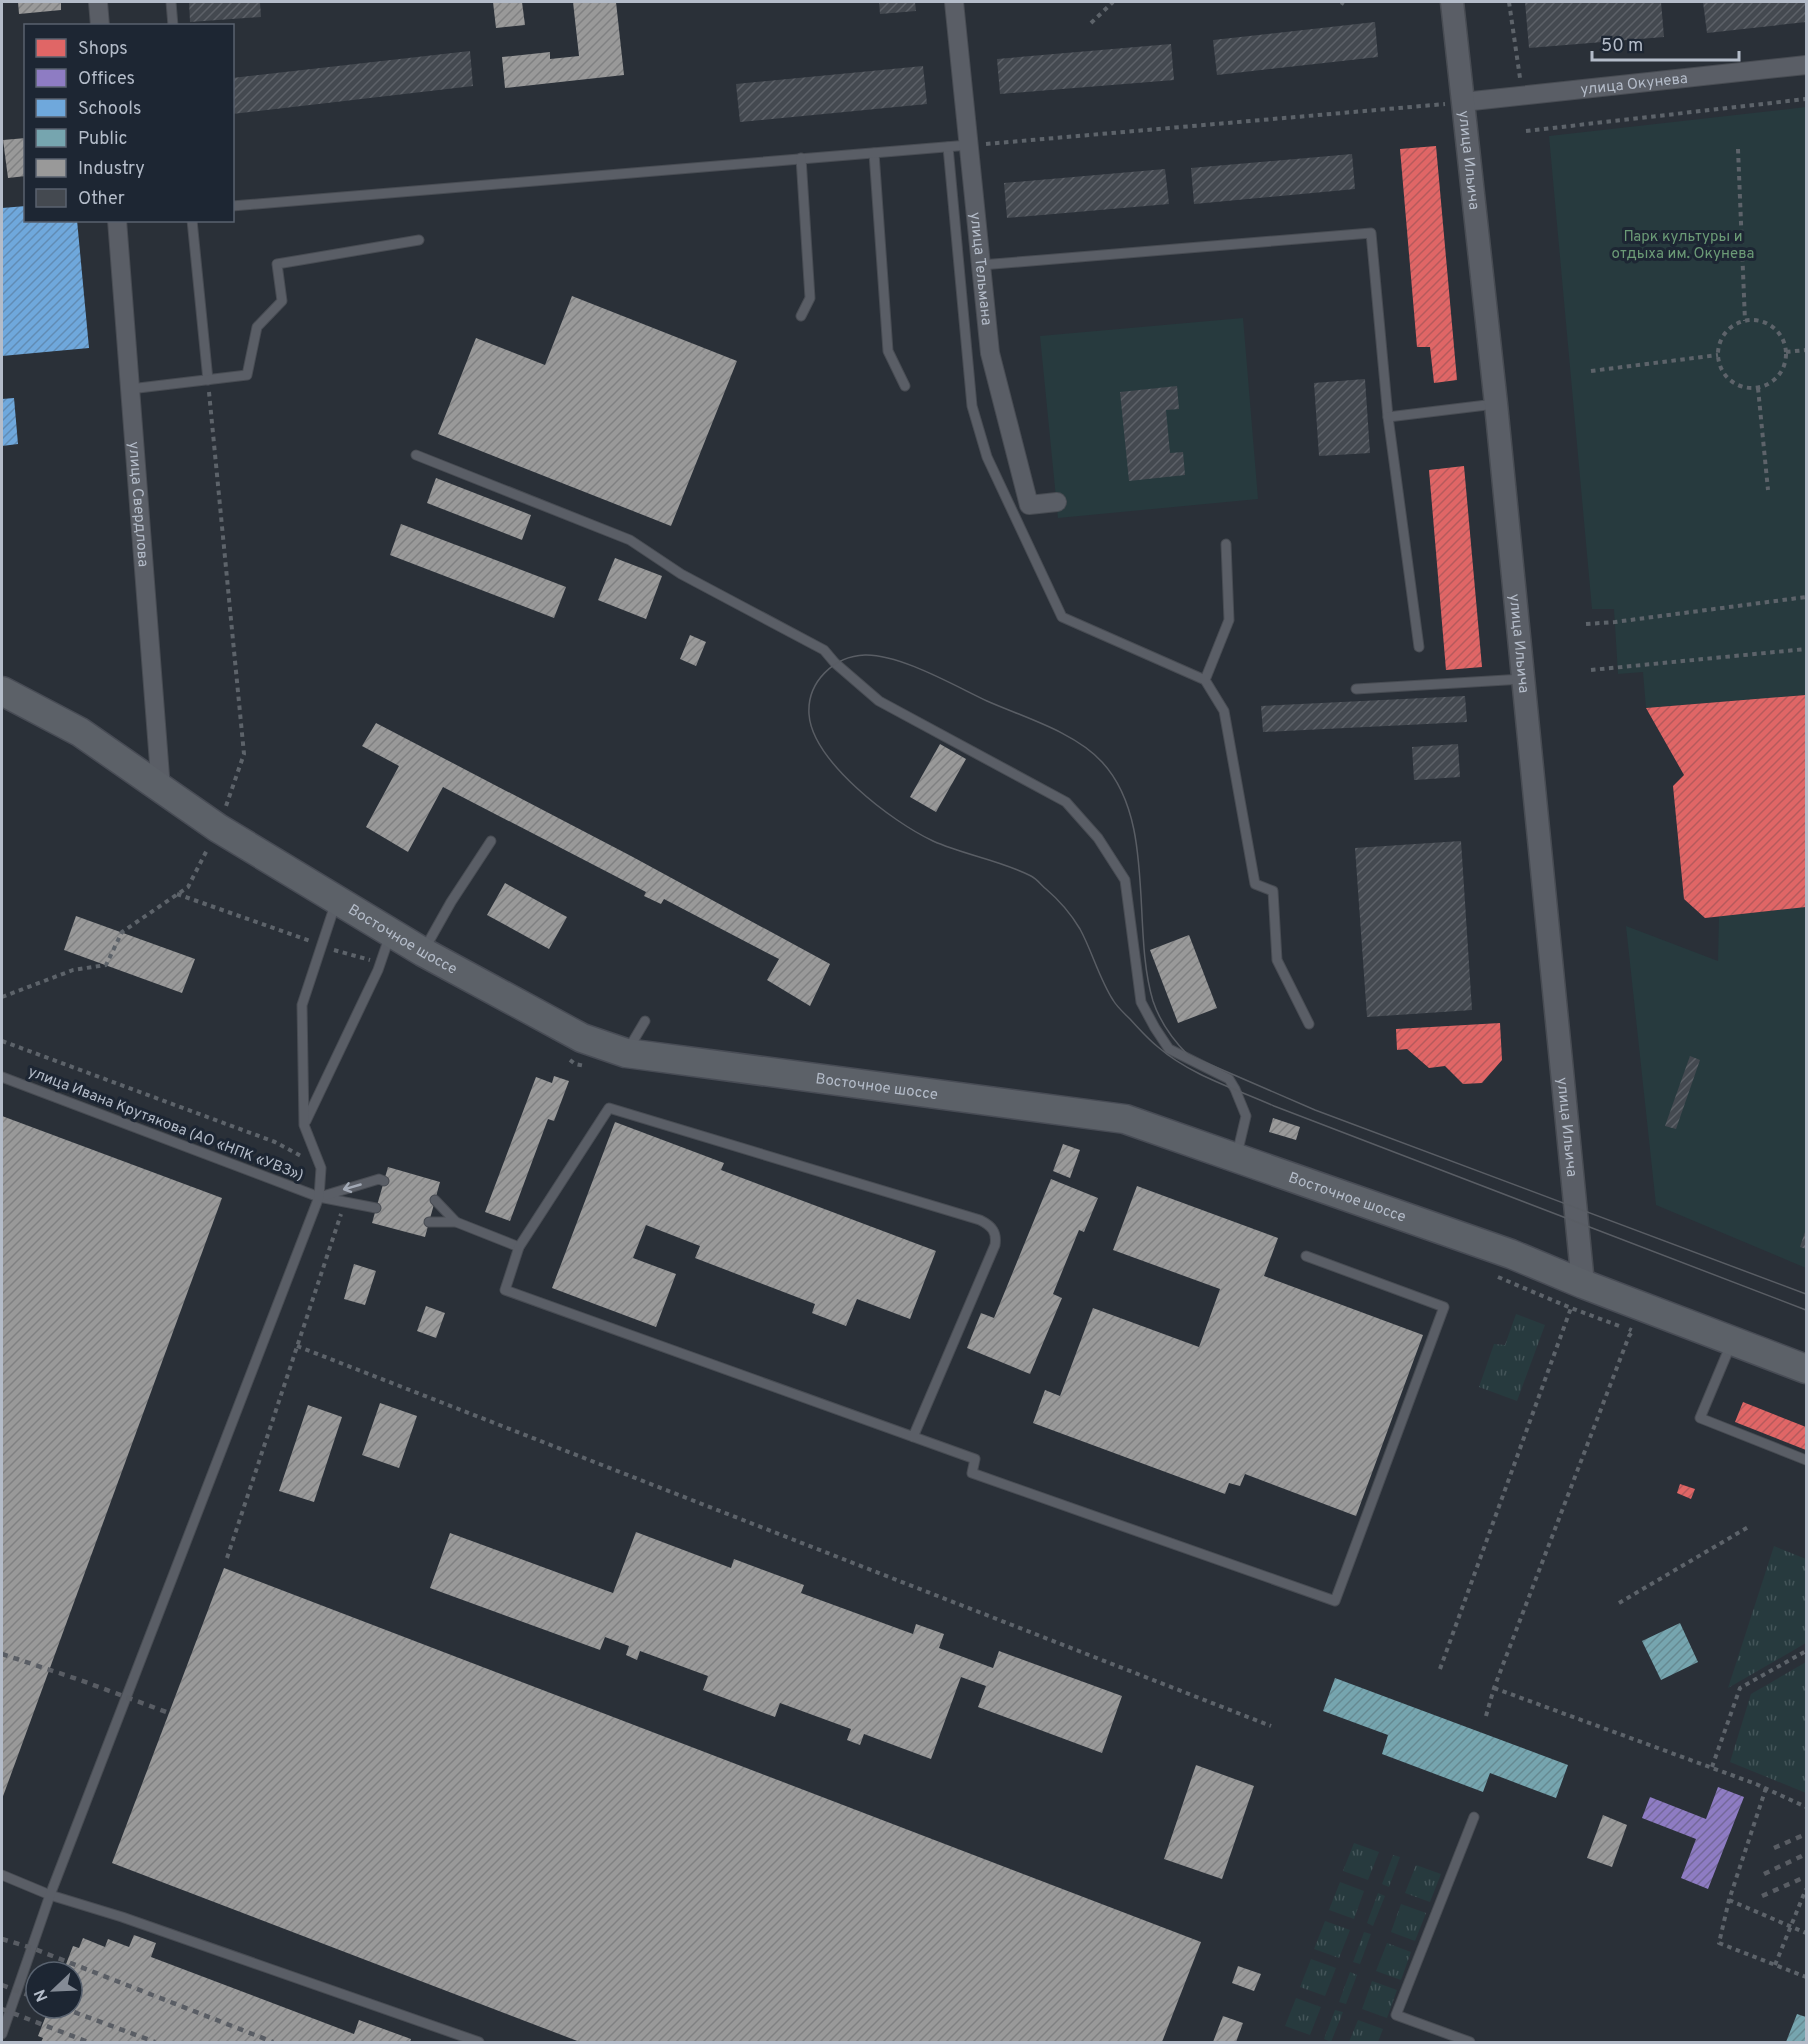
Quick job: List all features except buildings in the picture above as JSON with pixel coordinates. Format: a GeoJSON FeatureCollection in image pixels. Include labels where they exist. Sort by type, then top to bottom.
{"type":"FeatureCollection","features":[{"type":"Feature","properties":{"kind":"main road","name":"Восточное шоссе"},"geometry":{"type":"LineString","coordinates":[[2,691],[80,732],[218,828],[423,952],[582,1038],[626,1053],[1125,1119],[1511,1254],[1577,1296],[1733,1340],[1806,1369]]}},
{"type":"Feature","properties":{"kind":"street"},"geometry":{"type":"LineString","coordinates":[[99,2],[100,24]]}},
{"type":"Feature","properties":{"kind":"street","name":"улица Тельмана"},"geometry":{"type":"LineString","coordinates":[[954,2],[990,353],[1029,505],[1057,502]]}},
{"type":"Feature","properties":{"kind":"street","name":"улица Ильича"},"geometry":{"type":"LineString","coordinates":[[1452,2],[1496,404],[1523,679],[1577,1296]]}},
{"type":"Feature","properties":{"kind":"street","name":"улица Окунева"},"geometry":{"type":"LineString","coordinates":[[1463,102],[1806,65]]}},
{"type":"Feature","properties":{"kind":"street","name":"улица Свердлова"},"geometry":{"type":"LineString","coordinates":[[117,222],[161,789]]}},
{"type":"Feature","properties":{"kind":"lane"},"geometry":{"type":"LineString","coordinates":[[171,2],[173,24]]}},
{"type":"Feature","properties":{"kind":"lane"},"geometry":{"type":"LineString","coordinates":[[234,206],[969,146]]}},
{"type":"Feature","properties":{"kind":"lane"},"geometry":{"type":"LineString","coordinates":[[948,147],[972,406],[987,457],[1062,617],[1205,680],[1224,711],[1255,884],[1273,891],[1277,960],[1309,1024]]}},
{"type":"Feature","properties":{"kind":"lane"},"geometry":{"type":"LineString","coordinates":[[874,153],[888,351],[905,386]]}},
{"type":"Feature","properties":{"kind":"lane"},"geometry":{"type":"LineString","coordinates":[[801,158],[810,298],[801,316]]}},
{"type":"Feature","properties":{"kind":"lane"},"geometry":{"type":"LineString","coordinates":[[192,222],[208,380]]}},
{"type":"Feature","properties":{"kind":"lane"},"geometry":{"type":"LineString","coordinates":[[981,265],[1371,233],[1388,417],[1419,647]]}},
{"type":"Feature","properties":{"kind":"lane"},"geometry":{"type":"LineString","coordinates":[[130,389],[247,375],[257,327],[282,301],[277,264],[419,240]]}},
{"type":"Feature","properties":{"kind":"lane"},"geometry":{"type":"LineString","coordinates":[[1388,417],[1496,404]]}},
{"type":"Feature","properties":{"kind":"lane"},"geometry":{"type":"LineString","coordinates":[[416,455],[630,540],[681,574],[824,650],[835,663],[879,701],[1066,802],[1098,838],[1125,880],[1141,1002],[1155,1029],[1169,1049],[1228,1079],[1240,1099],[1246,1116],[1236,1159]]}},
{"type":"Feature","properties":{"kind":"lane"},"geometry":{"type":"LineString","coordinates":[[1205,680],[1229,620],[1226,544]]}},
{"type":"Feature","properties":{"kind":"lane"},"geometry":{"type":"LineString","coordinates":[[1356,689],[1523,679]]}},
{"type":"Feature","properties":{"kind":"lane"},"geometry":{"type":"LineString","coordinates":[[423,952],[451,902],[491,841]]}},
{"type":"Feature","properties":{"kind":"lane"},"geometry":{"type":"LineString","coordinates":[[2,2034],[50,1895],[319,1197],[321,1168],[304,1125],[302,1005],[337,900]]}},
{"type":"Feature","properties":{"kind":"lane"},"geometry":{"type":"LineString","coordinates":[[304,1125],[378,970],[391,932]]}},
{"type":"Feature","properties":{"kind":"lane"},"geometry":{"type":"LineString","coordinates":[[626,1053],[645,1021]]}},
{"type":"Feature","properties":{"kind":"lane","name":"улица Ивана Крутякова (АО «НПК «УВЗ»)"},"geometry":{"type":"LineString","coordinates":[[2,1077],[319,1197],[376,1208]]}},
{"type":"Feature","properties":{"kind":"lane"},"geometry":{"type":"LineString","coordinates":[[914,1437],[995,1245],[995,1232],[989,1225],[980,1220],[609,1108],[519,1247],[505,1290],[975,1459],[972,1473],[1335,1601],[1444,1307],[1306,1256]]}},
{"type":"Feature","properties":{"kind":"lane"},"geometry":{"type":"LineString","coordinates":[[319,1197],[379,1179],[384,1181]]}},
{"type":"Feature","properties":{"kind":"lane"},"geometry":{"type":"LineString","coordinates":[[435,1200],[456,1222]]}},
{"type":"Feature","properties":{"kind":"lane"},"geometry":{"type":"LineString","coordinates":[[429,1222],[456,1222],[519,1247]]}},
{"type":"Feature","properties":{"kind":"lane"},"geometry":{"type":"LineString","coordinates":[[1733,1340],[1698,1422],[1806,1460]]}},
{"type":"Feature","properties":{"kind":"lane"},"geometry":{"type":"LineString","coordinates":[[1470,2043],[1396,2015],[1473,1817]]}},
{"type":"Feature","properties":{"kind":"lane"},"geometry":{"type":"LineString","coordinates":[[2,1875],[50,1895],[122,1917],[479,2043]]}},
{"type":"Feature","properties":{"kind":"path"},"geometry":{"type":"LineString","coordinates":[[1091,23],[1113,2]]}},
{"type":"Feature","properties":{"kind":"path"},"geometry":{"type":"LineString","coordinates":[[1509,2],[1522,96]]}},
{"type":"Feature","properties":{"kind":"path"},"geometry":{"type":"LineString","coordinates":[[1526,131],[1806,99]]}},
{"type":"Feature","properties":{"kind":"path"},"geometry":{"type":"LineString","coordinates":[[969,146],[1463,102]]}},
{"type":"Feature","properties":{"kind":"path"},"geometry":{"type":"LineString","coordinates":[[1738,149],[1745,321]]}},
{"type":"Feature","properties":{"kind":"path"},"geometry":{"type":"LineString","coordinates":[[1745,321],[1768,324],[1777,331],[1786,352],[1785,362],[1776,379],[1758,388],[1747,388],[1736,384],[1726,376],[1720,367],[1718,355],[1720,344],[1726,333],[1745,321]]}},
{"type":"Feature","properties":{"kind":"path"},"geometry":{"type":"LineString","coordinates":[[1786,352],[1806,350]]}},
{"type":"Feature","properties":{"kind":"path"},"geometry":{"type":"LineString","coordinates":[[1591,372],[1718,355]]}},
{"type":"Feature","properties":{"kind":"path"},"geometry":{"type":"LineString","coordinates":[[2,996],[74,970],[106,965],[122,933],[188,887],[218,828],[244,754],[208,380]]}},
{"type":"Feature","properties":{"kind":"path"},"geometry":{"type":"LineString","coordinates":[[1758,388],[1768,490]]}},
{"type":"Feature","properties":{"kind":"path"},"geometry":{"type":"LineString","coordinates":[[1586,624],[1806,597]]}},
{"type":"Feature","properties":{"kind":"path"},"geometry":{"type":"LineString","coordinates":[[1591,670],[1806,650]]}},
{"type":"Feature","properties":{"kind":"path"},"geometry":{"type":"LineString","coordinates":[[2,1041],[275,1142],[321,1168]]}},
{"type":"Feature","properties":{"kind":"path"},"geometry":{"type":"LineString","coordinates":[[226,1558],[342,1210],[339,1200]]}},
{"type":"Feature","properties":{"kind":"path"},"geometry":{"type":"LineString","coordinates":[[1486,1716],[1494,1688],[1629,1336],[1633,1331],[1577,1296],[1502,1279]]}},
{"type":"Feature","properties":{"kind":"path"},"geometry":{"type":"LineString","coordinates":[[1440,1669],[1577,1296]]}},
{"type":"Feature","properties":{"kind":"path"},"geometry":{"type":"LineString","coordinates":[[297,1346],[1271,1726]]}},
{"type":"Feature","properties":{"kind":"path"},"geometry":{"type":"LineString","coordinates":[[1619,1603],[1750,1526]]}},
{"type":"Feature","properties":{"kind":"path"},"geometry":{"type":"LineString","coordinates":[[1712,1767],[1740,1688],[1806,1652]]}},
{"type":"Feature","properties":{"kind":"path"},"geometry":{"type":"LineString","coordinates":[[1494,1688],[1712,1767],[1766,1788],[1806,1807]]}},
{"type":"Feature","properties":{"kind":"path"},"geometry":{"type":"LineString","coordinates":[[1766,1788],[1729,1900],[1719,1942],[1806,1977]]}},
{"type":"Feature","properties":{"kind":"path"},"geometry":{"type":"LineString","coordinates":[[1775,1965],[1806,1889]]}},
{"type":"Feature","properties":{"kind":"path"},"geometry":{"type":"LineString","coordinates":[[1729,1900],[1806,1933]]}},
{"type":"Feature","properties":{"kind":"green space","name":"Парк культуры и отдыха им. Окунева"},"geometry":{"type":"Polygon","coordinates":[[[1806,107],[1806,695],[1646,708],[1643,672],[1618,674],[1614,609],[1592,609],[1549,136],[1806,107]]]}},
{"type":"Feature","properties":{"kind":"green space"},"geometry":{"type":"Polygon","coordinates":[[[1243,318],[1258,499],[1058,518],[1040,336],[1243,318]]]}},
{"type":"Feature","properties":{"kind":"green space"},"geometry":{"type":"Polygon","coordinates":[[[1806,907],[1806,1268],[1656,1205],[1626,926],[1718,961],[1719,916],[1806,907]]]}},
{"type":"Feature","properties":{"kind":"green space"},"geometry":{"type":"Polygon","coordinates":[[[1516,1314],[1545,1325],[1517,1401],[1479,1387],[1494,1344],[1505,1345],[1516,1314]]]}},
{"type":"Feature","properties":{"kind":"green space"},"geometry":{"type":"Polygon","coordinates":[[[1774,1546],[1806,1559],[1806,1643],[1728,1688],[1774,1546]]]}},
{"type":"Feature","properties":{"kind":"green space"},"geometry":{"type":"Polygon","coordinates":[[[1806,1662],[1806,1793],[1730,1762],[1751,1694],[1806,1662]]]}},
{"type":"Feature","properties":{"kind":"green space"},"geometry":{"type":"Polygon","coordinates":[[[1354,1843],[1379,1852],[1368,1880],[1343,1871],[1354,1843]]]}},
{"type":"Feature","properties":{"kind":"green space"},"geometry":{"type":"Polygon","coordinates":[[[1393,1855],[1400,1857],[1389,1887],[1382,1884],[1393,1855]]]}},
{"type":"Feature","properties":{"kind":"green space"},"geometry":{"type":"Polygon","coordinates":[[[1416,1865],[1441,1874],[1430,1902],[1405,1893],[1416,1865]]]}},
{"type":"Feature","properties":{"kind":"green space"},"geometry":{"type":"Polygon","coordinates":[[[1340,1882],[1364,1891],[1354,1919],[1329,1910],[1340,1882]]]}},
{"type":"Feature","properties":{"kind":"green space"},"geometry":{"type":"Polygon","coordinates":[[[1378,1893],[1385,1896],[1373,1926],[1367,1923],[1378,1893]]]}},
{"type":"Feature","properties":{"kind":"green space"},"geometry":{"type":"Polygon","coordinates":[[[1401,1904],[1426,1913],[1415,1941],[1391,1932],[1401,1904]]]}},
{"type":"Feature","properties":{"kind":"green space"},"geometry":{"type":"Polygon","coordinates":[[[1325,1921],[1350,1930],[1339,1958],[1314,1949],[1325,1921]]]}},
{"type":"Feature","properties":{"kind":"green space"},"geometry":{"type":"Polygon","coordinates":[[[1364,1932],[1371,1934],[1360,1964],[1353,1962],[1364,1932]]]}},
{"type":"Feature","properties":{"kind":"green space"},"geometry":{"type":"Polygon","coordinates":[[[1387,1943],[1411,1952],[1401,1980],[1376,1971],[1387,1943]]]}},
{"type":"Feature","properties":{"kind":"green space"},"geometry":{"type":"Polygon","coordinates":[[[1311,1959],[1336,1968],[1325,1996],[1300,1987],[1311,1959]]]}},
{"type":"Feature","properties":{"kind":"green space"},"geometry":{"type":"Polygon","coordinates":[[[1350,1972],[1357,1975],[1346,2004],[1339,2002],[1350,1972]]]}},
{"type":"Feature","properties":{"kind":"green space"},"geometry":{"type":"Polygon","coordinates":[[[1372,1981],[1397,1990],[1387,2018],[1362,2009],[1372,1981]]]}},
{"type":"Feature","properties":{"kind":"green space"},"geometry":{"type":"Polygon","coordinates":[[[1296,1998],[1321,2007],[1310,2035],[1285,2026],[1296,1998]]]}},
{"type":"Feature","properties":{"kind":"green space"},"geometry":{"type":"Polygon","coordinates":[[[1335,2010],[1343,2012],[1331,2042],[1324,2039],[1335,2010]]]}},
{"type":"Feature","properties":{"kind":"green space"},"geometry":{"type":"Polygon","coordinates":[[[1358,2020],[1383,2029],[1378,2042],[1349,2042],[1358,2020]]]}},
{"type":"Feature","properties":{"kind":"tram line"},"geometry":{"type":"LineString","coordinates":[[1806,1294],[1315,1110],[1188,1055],[1168,1030],[1153,1001],[1143,942],[1137,845],[1130,814],[1119,786],[1102,762],[1091,751],[1063,734],[927,672],[894,660],[865,655],[843,660],[825,673],[818,682],[813,691],[809,714],[814,732],[824,751],[839,770],[877,805],[916,832],[945,846],[1019,870],[1035,879],[1060,903],[1076,923],[1116,1005],[1154,1044],[1184,1066],[1274,1106],[1806,1310]]}},
{"type":"Feature","properties":{"kind":"railway"},"geometry":{"type":"LineString","coordinates":[[2,1654],[169,1713]]}},
{"type":"Feature","properties":{"kind":"railway"},"geometry":{"type":"LineString","coordinates":[[1774,1848],[1806,1834]]}},
{"type":"Feature","properties":{"kind":"railway"},"geometry":{"type":"LineString","coordinates":[[1764,1874],[1806,1854]]}},
{"type":"Feature","properties":{"kind":"railway"},"geometry":{"type":"LineString","coordinates":[[1762,1896],[1805,1877]]}},
{"type":"Feature","properties":{"kind":"railway"},"geometry":{"type":"LineString","coordinates":[[2,1939],[32,1948],[273,2042]]}},
{"type":"Feature","properties":{"kind":"railway"},"geometry":{"type":"LineString","coordinates":[[2,1985],[24,1993]]}},
{"type":"Feature","properties":{"kind":"railway"},"geometry":{"type":"LineString","coordinates":[[2,2009],[88,2042]]}},
{"type":"Feature","properties":{"kind":"railway"},"geometry":{"type":"LineString","coordinates":[[84,2016],[155,2042]]}}]}
